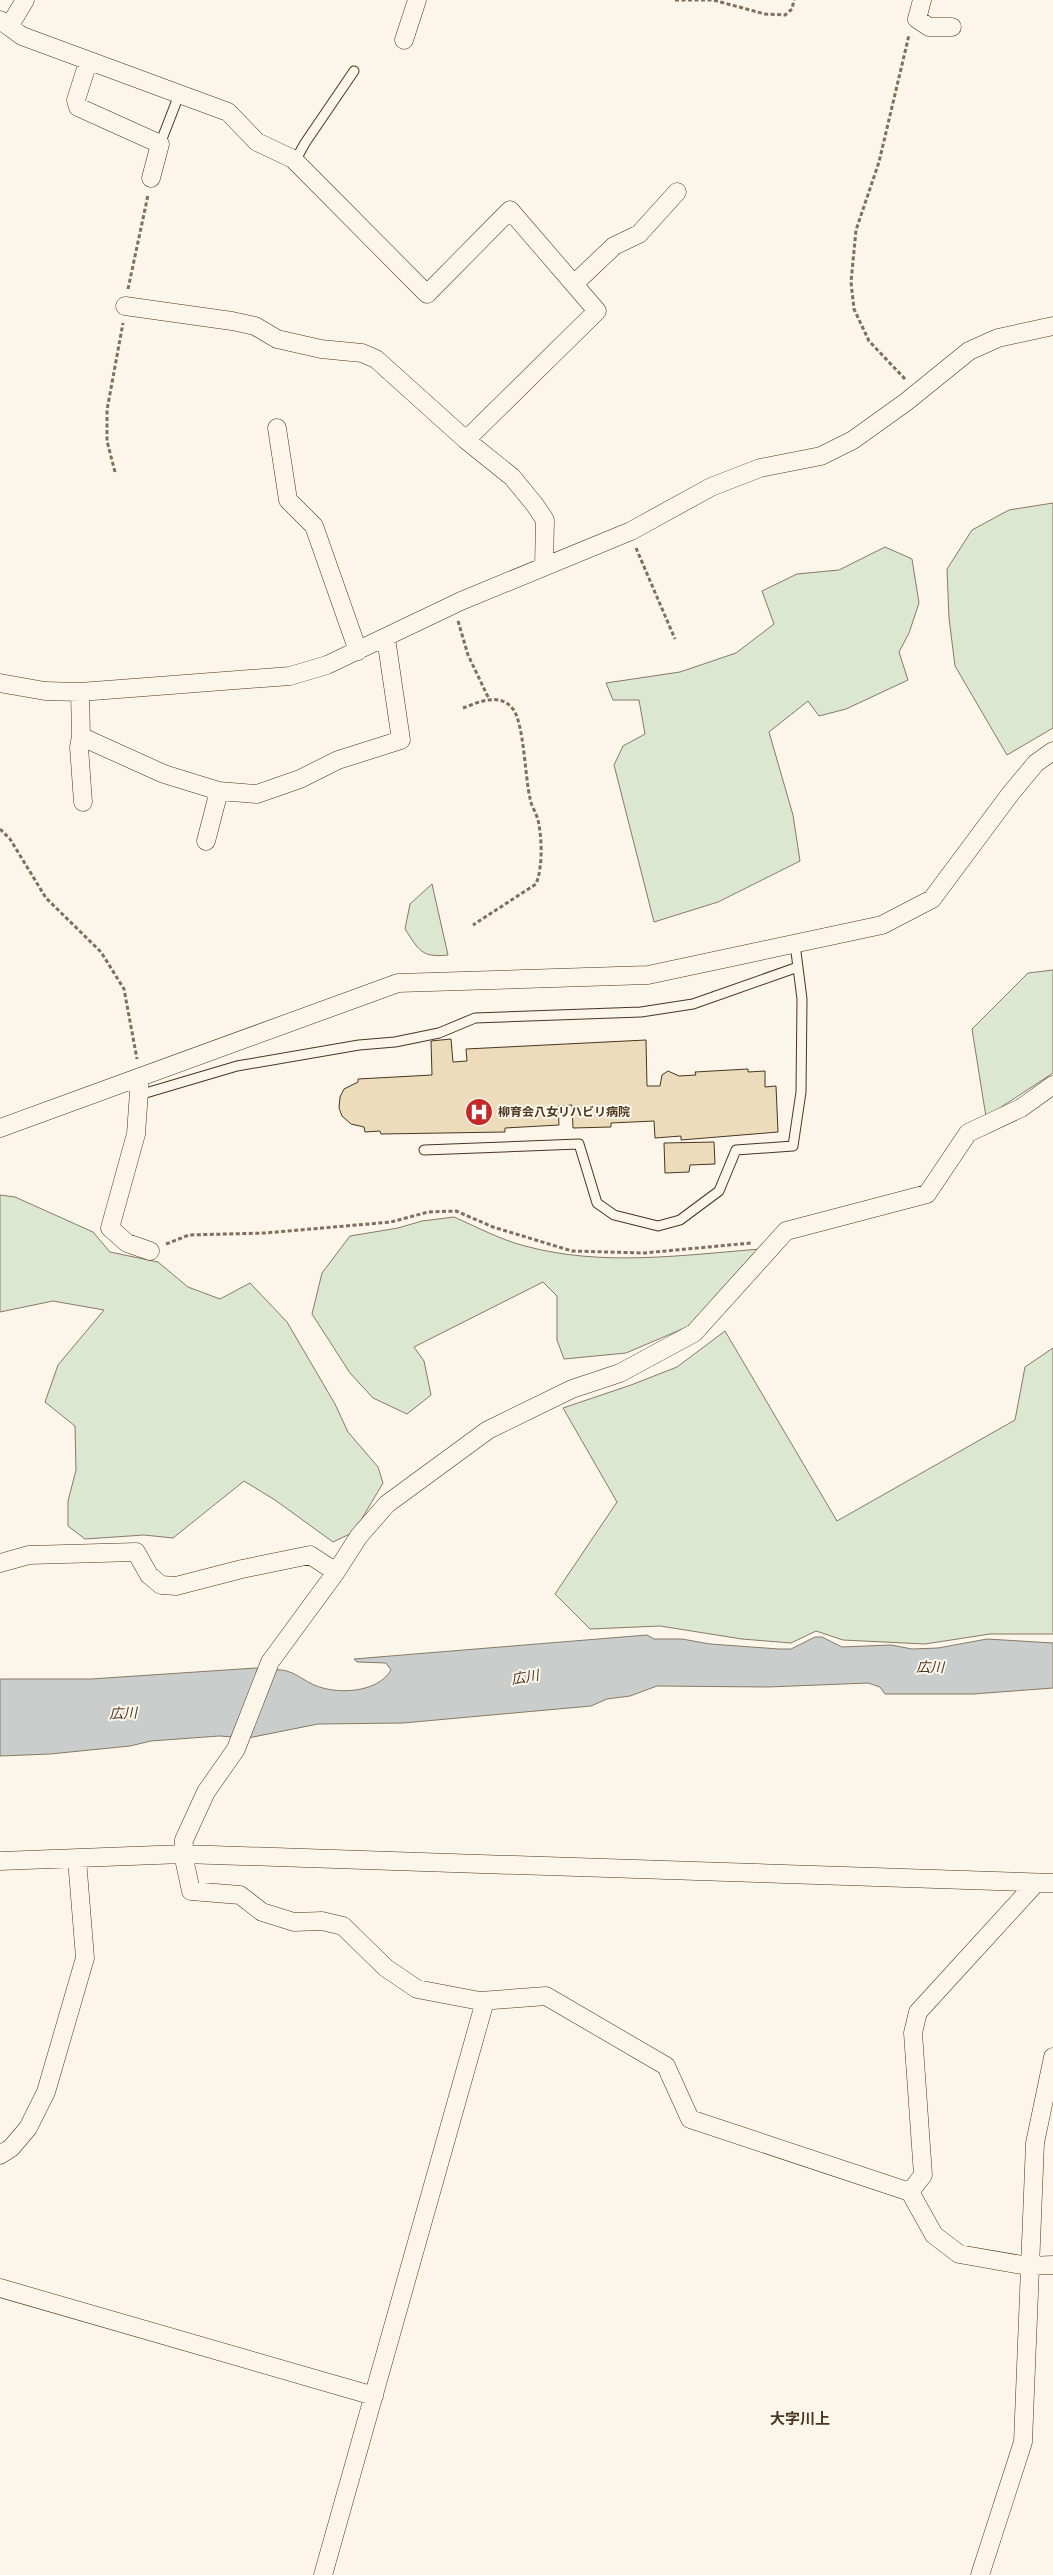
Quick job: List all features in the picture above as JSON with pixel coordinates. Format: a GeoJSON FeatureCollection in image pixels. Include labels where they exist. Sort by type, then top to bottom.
{"type":"FeatureCollection","features":[{"type":"Feature","properties":{"kind":"street"},"geometry":{"type":"LineString","coordinates":[[25,0],[5,22],[22,36],[88,62],[228,112],[257,142],[296,161],[427,294],[510,210],[597,311],[466,440]]}},
{"type":"Feature","properties":{"kind":"street"},"geometry":{"type":"LineString","coordinates":[[404,40],[417,0]]}},
{"type":"Feature","properties":{"kind":"street"},"geometry":{"type":"LineString","coordinates":[[922,0],[917,19],[929,27],[952,27]]}},
{"type":"Feature","properties":{"kind":"street"},"geometry":{"type":"LineString","coordinates":[[88,62],[76,100],[78,107],[160,144],[151,178]]}},
{"type":"Feature","properties":{"kind":"street"},"geometry":{"type":"LineString","coordinates":[[574,284],[614,246],[639,234],[677,192]]}},
{"type":"Feature","properties":{"kind":"street"},"geometry":{"type":"LineString","coordinates":[[125,306],[255,326],[277,338],[321,349],[362,353],[376,359],[466,440],[512,477],[545,520],[544,566]]}},
{"type":"Feature","properties":{"kind":"street"},"geometry":{"type":"LineString","coordinates":[[0,684],[45,691],[80,692],[290,676],[327,666],[453,604],[627,532],[711,487],[760,468],[820,456],[853,440],[969,351],[998,338],[1053,326]]}},
{"type":"Feature","properties":{"kind":"street"},"geometry":{"type":"LineString","coordinates":[[277,428],[288,500],[314,526],[358,651]]}},
{"type":"Feature","properties":{"kind":"street"},"geometry":{"type":"LineString","coordinates":[[82,736],[164,774],[219,791],[258,794],[300,779],[338,760],[401,740],[386,638]]}},
{"type":"Feature","properties":{"kind":"street"},"geometry":{"type":"LineString","coordinates":[[80,692],[82,736],[79,747],[84,802]]}},
{"type":"Feature","properties":{"kind":"street"},"geometry":{"type":"LineString","coordinates":[[0,1128],[398,983],[648,975],[882,925],[932,899],[1011,793],[1036,763],[1053,751]]}},
{"type":"Feature","properties":{"kind":"street"},"geometry":{"type":"LineString","coordinates":[[206,841],[219,791]]}},
{"type":"Feature","properties":{"kind":"street"},"geometry":{"type":"LineString","coordinates":[[140,1077],[136,1134],[110,1228],[127,1243],[150,1251]]}},
{"type":"Feature","properties":{"kind":"street"},"geometry":{"type":"LineString","coordinates":[[1053,1085],[1021,1108],[968,1133],[927,1194],[786,1231],[694,1332],[620,1373],[572,1389],[488,1430],[387,1504],[359,1536],[336,1572],[270,1662],[236,1749],[206,1792],[184,1840],[183,1854],[191,1891],[240,1895],[262,1912],[286,1920],[294,1922],[322,1921],[342,1926],[386,1968],[416,1990],[485,2001],[546,1996],[666,2066],[690,2119],[910,2192],[934,2235],[959,2254],[1028,2266],[1053,2265]]}},
{"type":"Feature","properties":{"kind":"street"},"geometry":{"type":"LineString","coordinates":[[0,1563],[29,1555],[136,1552],[149,1575],[161,1585],[176,1586],[242,1569],[310,1555],[336,1572]]}},
{"type":"Feature","properties":{"kind":"street"},"geometry":{"type":"LineString","coordinates":[[0,1861],[183,1854],[1044,1883]]}},
{"type":"Feature","properties":{"kind":"street"},"geometry":{"type":"LineString","coordinates":[[0,2155],[11,2148],[28,2128],[46,2092],[84,1958],[77,1859]]}},
{"type":"Feature","properties":{"kind":"street"},"geometry":{"type":"LineString","coordinates":[[910,2192],[923,2175],[913,2033],[918,2012],[1044,1883]]}},
{"type":"Feature","properties":{"kind":"street"},"geometry":{"type":"LineString","coordinates":[[323,2575],[485,2001]]}},
{"type":"Feature","properties":{"kind":"street"},"geometry":{"type":"LineString","coordinates":[[980,2575],[1024,2442],[1028,2266],[1035,2143],[1053,2057]]}},
{"type":"Feature","properties":{"kind":"street"},"geometry":{"type":"LineString","coordinates":[[0,2288],[374,2396]]}},
{"type":"Feature","properties":{"kind":"lane"},"geometry":{"type":"LineString","coordinates":[[296,161],[305,143],[354,71]]}},
{"type":"Feature","properties":{"kind":"lane"},"geometry":{"type":"LineString","coordinates":[[160,144],[179,95]]}},
{"type":"Feature","properties":{"kind":"lane"},"geometry":{"type":"LineString","coordinates":[[424,1150],[579,1144],[596,1203],[614,1215],[658,1226],[680,1220],[719,1190],[736,1150],[793,1146],[801,1092],[802,999],[795,944]]}},
{"type":"Feature","properties":{"kind":"lane"},"geometry":{"type":"LineString","coordinates":[[139,1095],[236,1066],[359,1045],[395,1042],[439,1033],[475,1018],[641,1012],[693,1004],[798,967]]}},
{"type":"Feature","properties":{"kind":"path"},"geometry":{"type":"LineString","coordinates":[[675,0],[713,0],[765,14],[785,15],[792,9],[794,0]]}},
{"type":"Feature","properties":{"kind":"path"},"geometry":{"type":"LineString","coordinates":[[917,19],[912,24],[879,162],[856,230],[851,282],[854,309],[870,341],[917,392]]}},
{"type":"Feature","properties":{"kind":"path"},"geometry":{"type":"LineString","coordinates":[[627,532],[658,597],[675,639]]}},
{"type":"Feature","properties":{"kind":"path"},"geometry":{"type":"LineString","coordinates":[[453,604],[468,655],[490,699]]}},
{"type":"Feature","properties":{"kind":"path"},"geometry":{"type":"LineString","coordinates":[[464,708],[490,699],[500,701],[513,708],[518,721],[530,800],[538,820],[539,875],[536,884],[474,925]]}},
{"type":"Feature","properties":{"kind":"path"},"geometry":{"type":"LineString","coordinates":[[0,829],[10,839],[46,898],[101,952],[124,989],[140,1077]]}},
{"type":"Feature","properties":{"kind":"path"},"geometry":{"type":"LineString","coordinates":[[150,1251],[190,1235],[265,1233],[391,1222],[428,1212],[446,1211],[456,1211],[493,1227],[572,1251],[644,1253],[777,1241]]}},
{"type":"Feature","properties":{"kind":"green space"},"geometry":{"type":"Polygon","coordinates":[[[1053,503],[1053,728],[1007,755],[955,666],[949,618],[947,569],[972,530],[1009,510],[1053,503]]]}},
{"type":"Feature","properties":{"kind":"green space"},"geometry":{"type":"Polygon","coordinates":[[[885,547],[912,559],[919,603],[909,633],[899,652],[908,680],[846,709],[819,716],[808,701],[769,732],[793,815],[800,861],[718,902],[654,922],[614,765],[623,746],[645,734],[639,700],[613,700],[606,683],[680,672],[736,653],[774,624],[762,591],[797,574],[839,570],[885,547]]]}},
{"type":"Feature","properties":{"kind":"green space"},"geometry":{"type":"Polygon","coordinates":[[[432,884],[448,955],[426,954],[418,947],[405,929],[410,904],[432,884]]]}},
{"type":"Feature","properties":{"kind":"green space"},"geometry":{"type":"Polygon","coordinates":[[[1053,970],[1053,1073],[986,1117],[972,1029],[1028,973],[1053,970]]]}},
{"type":"Feature","properties":{"kind":"green space"},"geometry":{"type":"Polygon","coordinates":[[[0,1195],[15,1197],[93,1232],[110,1252],[158,1262],[188,1287],[220,1299],[250,1283],[287,1322],[335,1404],[348,1432],[378,1467],[383,1483],[354,1532],[333,1542],[275,1500],[244,1481],[173,1538],[144,1535],[85,1539],[68,1526],[68,1501],[76,1470],[75,1426],[45,1402],[58,1365],[104,1310],[53,1301],[0,1312],[0,1195]]]}},
{"type":"Feature","properties":{"kind":"green space"},"geometry":{"type":"Polygon","coordinates":[[[454,1217],[498,1237],[525,1246],[583,1256],[643,1258],[761,1249],[731,1284],[687,1327],[626,1353],[564,1359],[557,1340],[557,1296],[543,1282],[414,1347],[424,1361],[431,1395],[407,1414],[373,1398],[350,1373],[312,1314],[322,1273],[350,1236],[398,1228],[422,1221],[454,1217]]]}},
{"type":"Feature","properties":{"kind":"green space"},"geometry":{"type":"Polygon","coordinates":[[[725,1331],[837,1521],[1015,1420],[1025,1367],[1053,1348],[1053,1634],[990,1634],[925,1644],[843,1640],[816,1631],[791,1643],[742,1639],[660,1626],[590,1629],[555,1594],[617,1502],[563,1408],[677,1367],[725,1331]]]}},
{"type":"Feature","properties":{"kind":"water","name":"広川"},"geometry":{"type":"Polygon","coordinates":[[[647,1635],[654,1639],[682,1639],[710,1644],[779,1649],[791,1649],[815,1637],[822,1637],[842,1647],[891,1645],[912,1649],[938,1648],[987,1639],[1053,1643],[1053,1688],[973,1694],[885,1694],[880,1687],[868,1683],[768,1687],[657,1686],[630,1696],[607,1699],[591,1706],[403,1723],[318,1724],[248,1738],[219,1736],[151,1741],[130,1746],[50,1754],[0,1756],[0,1679],[91,1679],[256,1668],[287,1671],[314,1685],[345,1691],[356,1690],[377,1683],[385,1678],[391,1670],[386,1663],[357,1662],[354,1659],[647,1635]]]}},
{"type":"Feature","properties":{"kind":"building"},"geometry":{"type":"Polygon","coordinates":[[[451,1039],[453,1062],[467,1061],[466,1049],[646,1040],[647,1086],[660,1086],[662,1075],[668,1071],[679,1076],[696,1075],[695,1072],[748,1069],[748,1072],[765,1071],[765,1087],[776,1086],[778,1132],[681,1140],[681,1136],[655,1138],[654,1121],[611,1123],[611,1127],[573,1128],[572,1105],[558,1106],[559,1125],[505,1128],[505,1132],[381,1134],[380,1131],[365,1132],[364,1127],[351,1124],[342,1116],[339,1108],[340,1097],[344,1089],[358,1082],[358,1079],[432,1075],[431,1041],[451,1039]]]}},
{"type":"Feature","properties":{"kind":"building"},"geometry":{"type":"Polygon","coordinates":[[[714,1142],[715,1164],[690,1165],[689,1172],[665,1173],[664,1143],[714,1142]]]}},
{"type":"Feature","properties":{"kind":"place","name":"柳育会八女リハビリ病院"},"geometry":{"type":"Point","coordinates":[479,1112]}},
{"type":"Feature","properties":{"kind":"district","name":"大字川上"},"geometry":{"type":"Point","coordinates":[800,2419]}}]}
